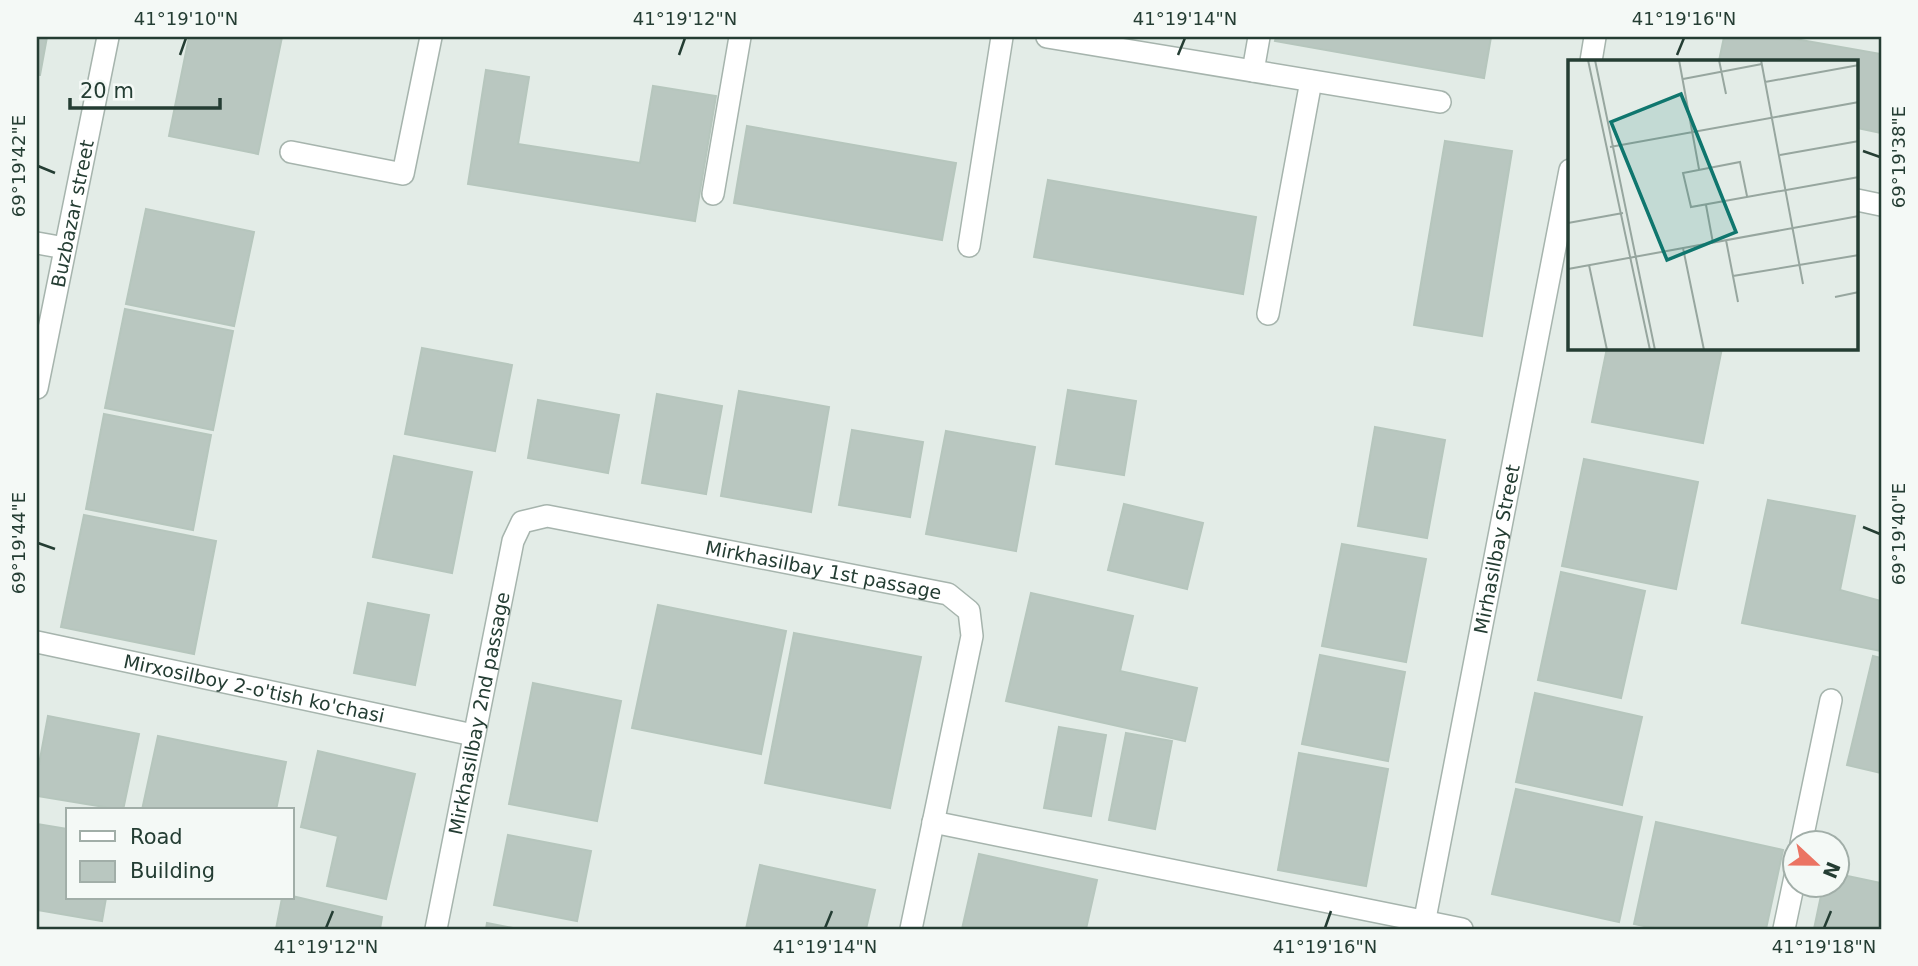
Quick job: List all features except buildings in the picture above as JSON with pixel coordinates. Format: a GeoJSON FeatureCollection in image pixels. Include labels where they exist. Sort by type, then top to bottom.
{"type":"FeatureCollection","features":[{"type":"Feature","properties":{"kind":"street","name":"Buzbazar street"},"geometry":{"type":"LineString","coordinates":[[37,388],[108,37]]}},
{"type":"Feature","properties":{"kind":"street"},"geometry":{"type":"LineString","coordinates":[[291,152],[402,174],[431,37]]}},
{"type":"Feature","properties":{"kind":"street"},"geometry":{"type":"LineString","coordinates":[[712,194],[740,37]]}},
{"type":"Feature","properties":{"kind":"street"},"geometry":{"type":"LineString","coordinates":[[969,246],[1002,37]]}},
{"type":"Feature","properties":{"kind":"street"},"geometry":{"type":"LineString","coordinates":[[1047,37],[1440,102]]}},
{"type":"Feature","properties":{"kind":"street"},"geometry":{"type":"LineString","coordinates":[[1253,71],[1259,37]]}},
{"type":"Feature","properties":{"kind":"street"},"geometry":{"type":"LineString","coordinates":[[1591,60],[1595,37]]}},
{"type":"Feature","properties":{"kind":"street"},"geometry":{"type":"LineString","coordinates":[[1268,314],[1311,80]]}},
{"type":"Feature","properties":{"kind":"street","name":"Mirhasilbay Street"},"geometry":{"type":"LineString","coordinates":[[1424,925],[1568,180]]}},
{"type":"Feature","properties":{"kind":"street"},"geometry":{"type":"LineString","coordinates":[[1858,200],[1881,205]]}},
{"type":"Feature","properties":{"kind":"street"},"geometry":{"type":"LineString","coordinates":[[37,243],[65,248]]}},
{"type":"Feature","properties":{"kind":"street","name":"Mirkhasilbay 2nd passage"},"geometry":{"type":"LineString","coordinates":[[436,929],[513,541],[522,522],[547,516]]}},
{"type":"Feature","properties":{"kind":"street","name":"Mirkhasilbay 1st passage"},"geometry":{"type":"LineString","coordinates":[[547,516],[948,594],[969,611],[972,636],[911,929]]}},
{"type":"Feature","properties":{"kind":"street","name":"Mirxosilboy 2-o'tish ko'chasi"},"geometry":{"type":"LineString","coordinates":[[37,642],[473,735]]}},
{"type":"Feature","properties":{"kind":"street"},"geometry":{"type":"LineString","coordinates":[[1804,830],[1831,700]]}},
{"type":"Feature","properties":{"kind":"street"},"geometry":{"type":"LineString","coordinates":[[933,822],[1424,925],[1462,929]]}},
{"type":"Feature","properties":{"kind":"street"},"geometry":{"type":"LineString","coordinates":[[1784,929],[1790,900]]}}]}
